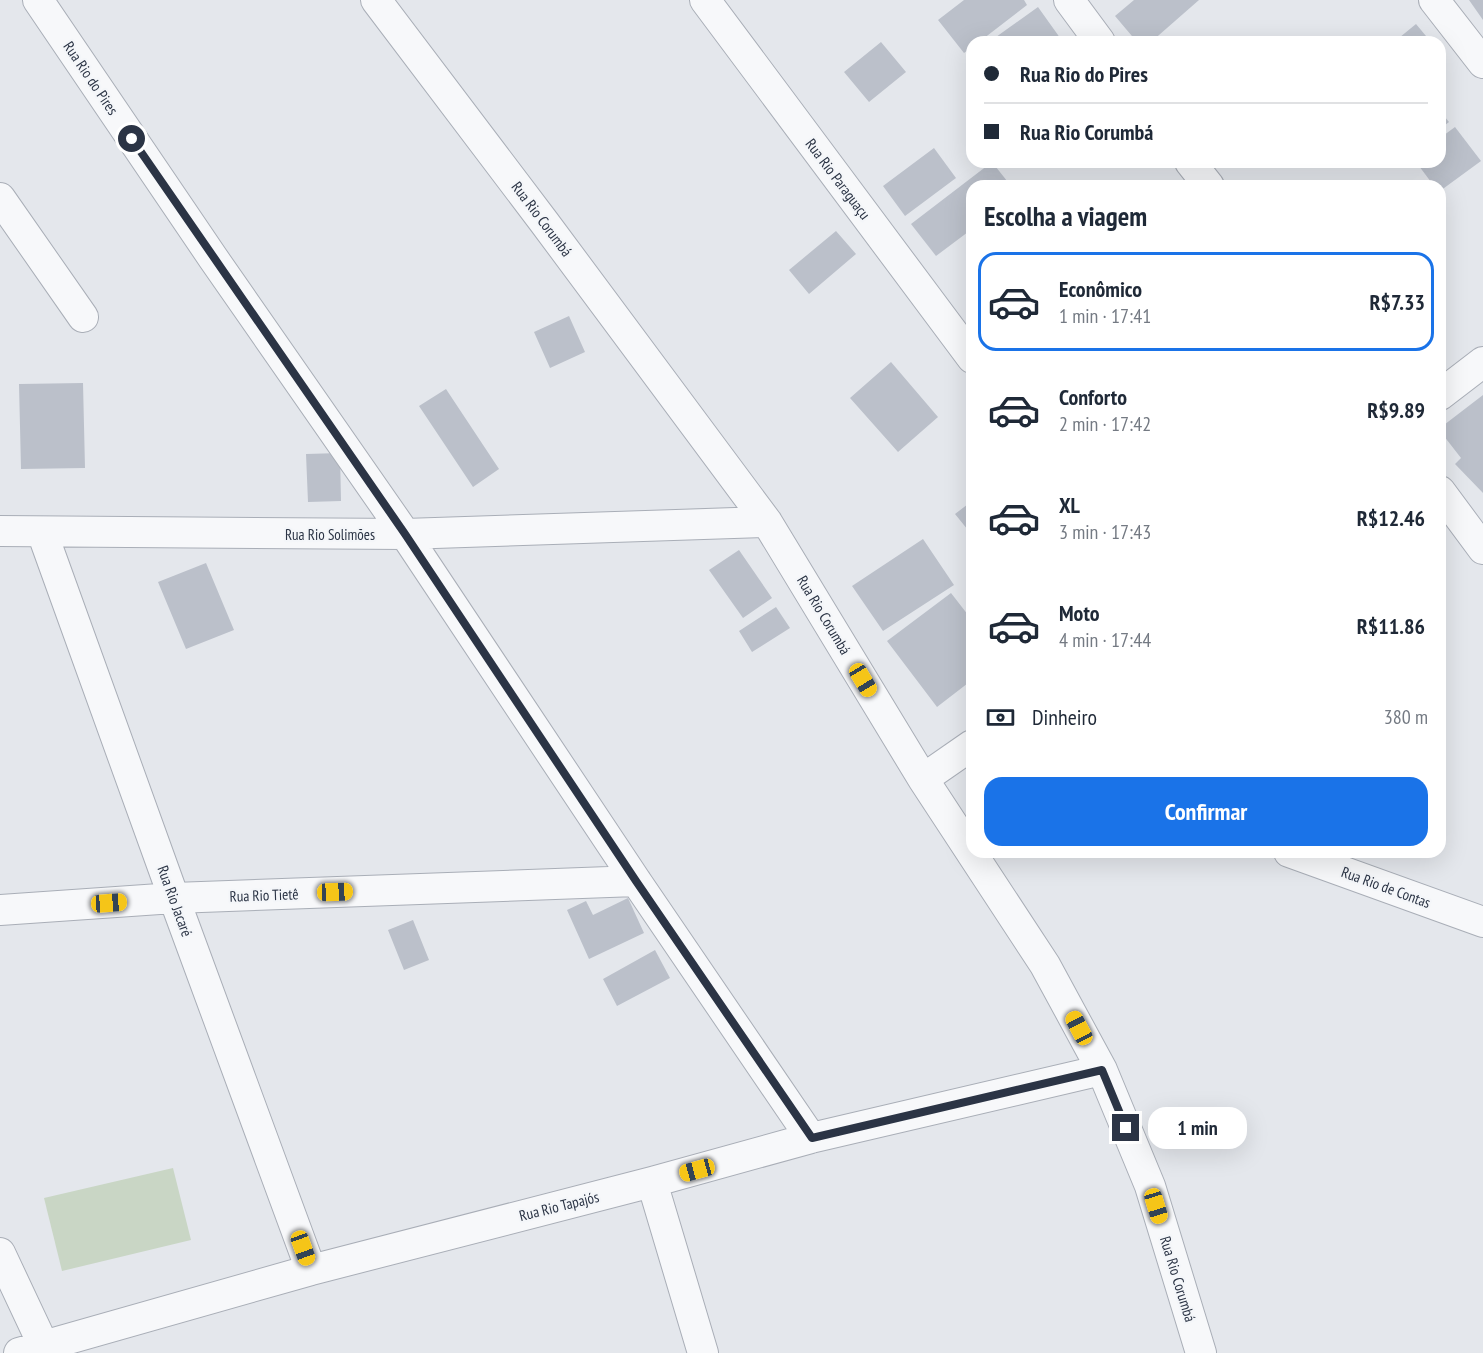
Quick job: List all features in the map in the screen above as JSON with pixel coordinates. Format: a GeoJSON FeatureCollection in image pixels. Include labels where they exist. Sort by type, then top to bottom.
{"type":"FeatureCollection","features":[{"type":"Feature","properties":{"kind":"street","name":"Rua Rio do Pires"},"geometry":{"type":"LineString","coordinates":[[38,0],[219,267],[405,534],[636,881],[812,1138]]}},
{"type":"Feature","properties":{"kind":"street","name":"Rua Rio Corumbá"},"geometry":{"type":"LineString","coordinates":[[376,0],[767,522],[923,779],[966,845]]}},
{"type":"Feature","properties":{"kind":"street","name":"Rua Rio Paraguaçu"},"geometry":{"type":"LineString","coordinates":[[705,0],[966,350]]}},
{"type":"Feature","properties":{"kind":"street"},"geometry":{"type":"LineString","coordinates":[[1069,0],[1096,36]]}},
{"type":"Feature","properties":{"kind":"street"},"geometry":{"type":"LineString","coordinates":[[1434,0],[1483,63]]}},
{"type":"Feature","properties":{"kind":"street"},"geometry":{"type":"LineString","coordinates":[[1195,168],[1204,180]]}},
{"type":"Feature","properties":{"kind":"street"},"geometry":{"type":"LineString","coordinates":[[0,198],[83,317]]}},
{"type":"Feature","properties":{"kind":"street"},"geometry":{"type":"LineString","coordinates":[[1446,390],[1483,362]]}},
{"type":"Feature","properties":{"kind":"street"},"geometry":{"type":"LineString","coordinates":[[1446,499],[1483,549]]}},
{"type":"Feature","properties":{"kind":"street","name":"Rua Rio Solimões"},"geometry":{"type":"LineString","coordinates":[[0,531],[405,534],[767,522]]}},
{"type":"Feature","properties":{"kind":"street","name":"Rua Rio Jacaré"},"geometry":{"type":"LineString","coordinates":[[42,532],[311,1270]]}},
{"type":"Feature","properties":{"kind":"street"},"geometry":{"type":"LineString","coordinates":[[923,779],[966,748]]}},
{"type":"Feature","properties":{"kind":"street","name":"Rua Rio Corumbá"},"geometry":{"type":"LineString","coordinates":[[975,858],[1045,965],[1102,1070],[1150,1186],[1201,1353]]}},
{"type":"Feature","properties":{"kind":"street","name":"Rua Rio de Contas"},"geometry":{"type":"LineString","coordinates":[[1320,858],[1345,863],[1483,922]]}},
{"type":"Feature","properties":{"kind":"street","name":"Rua Rio Tietê"},"geometry":{"type":"LineString","coordinates":[[0,910],[174,898],[636,881]]}},
{"type":"Feature","properties":{"kind":"street","name":"Rua Rio Tapajós"},"geometry":{"type":"LineString","coordinates":[[37,1351],[311,1270],[812,1138],[1102,1070]]}},
{"type":"Feature","properties":{"kind":"street"},"geometry":{"type":"LineString","coordinates":[[652,1182],[703,1353]]}},
{"type":"Feature","properties":{"kind":"street"},"geometry":{"type":"LineString","coordinates":[[0,1253],[37,1351]]}},
{"type":"Feature","properties":{"kind":"green space"},"geometry":{"type":"Polygon","coordinates":[[[173,1168],[191,1240],[62,1271],[44,1198],[173,1168]]]}},
{"type":"Feature","properties":{"kind":"building"},"geometry":{"type":"Polygon","coordinates":[[[964,0],[1024,0],[1027,5],[987,36],[966,36],[966,52],[964,53],[938,20],[964,0]]]}},
{"type":"Feature","properties":{"kind":"building"},"geometry":{"type":"Polygon","coordinates":[[[1134,0],[1199,0],[1158,36],[1132,36],[1115,16],[1134,0]]]}},
{"type":"Feature","properties":{"kind":"building"},"geometry":{"type":"Polygon","coordinates":[[[1469,0],[1483,0],[1483,20],[1469,0]]]}},
{"type":"Feature","properties":{"kind":"building"},"geometry":{"type":"Polygon","coordinates":[[[1038,7],[1059,36],[997,36],[1038,7]]]}},
{"type":"Feature","properties":{"kind":"building"},"geometry":{"type":"Polygon","coordinates":[[[1416,24],[1426,36],[1401,36],[1416,24]]]}},
{"type":"Feature","properties":{"kind":"building"},"geometry":{"type":"Polygon","coordinates":[[[881,42],[906,72],[869,102],[844,72],[881,42]]]}},
{"type":"Feature","properties":{"kind":"building"},"geometry":{"type":"Polygon","coordinates":[[[1455,127],[1481,161],[1446,187],[1446,180],[1430,180],[1420,168],[1446,168],[1446,134],[1455,127]]]}},
{"type":"Feature","properties":{"kind":"building"},"geometry":{"type":"Polygon","coordinates":[[[934,148],[956,178],[905,216],[883,186],[934,148]]]}},
{"type":"Feature","properties":{"kind":"building"},"geometry":{"type":"Polygon","coordinates":[[[984,168],[997,168],[1006,180],[968,180],[984,168]]]}},
{"type":"Feature","properties":{"kind":"building"},"geometry":{"type":"Polygon","coordinates":[[[966,182],[966,234],[936,256],[911,224],[966,182]]]}},
{"type":"Feature","properties":{"kind":"building"},"geometry":{"type":"Polygon","coordinates":[[[836,231],[856,254],[809,294],[789,270],[836,231]]]}},
{"type":"Feature","properties":{"kind":"building"},"geometry":{"type":"Polygon","coordinates":[[[569,316],[585,352],[550,368],[534,332],[569,316]]]}},
{"type":"Feature","properties":{"kind":"building"},"geometry":{"type":"Polygon","coordinates":[[[891,362],[938,417],[898,452],[850,398],[891,362]]]}},
{"type":"Feature","properties":{"kind":"building"},"geometry":{"type":"Polygon","coordinates":[[[83,383],[85,468],[21,469],[19,384],[83,383]]]}},
{"type":"Feature","properties":{"kind":"building"},"geometry":{"type":"Polygon","coordinates":[[[446,389],[499,469],[473,487],[419,406],[446,389]]]}},
{"type":"Feature","properties":{"kind":"building"},"geometry":{"type":"Polygon","coordinates":[[[1483,395],[1483,493],[1455,464],[1461,458],[1446,439],[1446,423],[1483,395]]]}},
{"type":"Feature","properties":{"kind":"building"},"geometry":{"type":"Polygon","coordinates":[[[340,453],[341,501],[308,502],[306,454],[340,453]]]}},
{"type":"Feature","properties":{"kind":"building"},"geometry":{"type":"Polygon","coordinates":[[[966,506],[966,528],[955,514],[966,506]]]}},
{"type":"Feature","properties":{"kind":"building"},"geometry":{"type":"Polygon","coordinates":[[[923,539],[954,585],[883,631],[852,586],[923,539]]]}},
{"type":"Feature","properties":{"kind":"building"},"geometry":{"type":"Polygon","coordinates":[[[739,550],[772,598],[743,618],[709,570],[739,550]]]}},
{"type":"Feature","properties":{"kind":"building"},"geometry":{"type":"Polygon","coordinates":[[[206,563],[234,630],[186,649],[158,582],[206,563]]]}},
{"type":"Feature","properties":{"kind":"building"},"geometry":{"type":"Polygon","coordinates":[[[951,593],[966,612],[966,685],[937,707],[887,641],[951,593]]]}},
{"type":"Feature","properties":{"kind":"building"},"geometry":{"type":"Polygon","coordinates":[[[776,607],[790,628],[752,652],[739,631],[776,607]]]}},
{"type":"Feature","properties":{"kind":"building"},"geometry":{"type":"Polygon","coordinates":[[[628,898],[644,933],[589,959],[567,910],[586,901],[593,915],[628,898]]]}},
{"type":"Feature","properties":{"kind":"building"},"geometry":{"type":"Polygon","coordinates":[[[413,920],[429,960],[404,970],[388,930],[413,920]]]}},
{"type":"Feature","properties":{"kind":"building"},"geometry":{"type":"Polygon","coordinates":[[[655,950],[670,978],[617,1006],[603,979],[655,950]]]}},
{"type":"Feature","properties":{"kind":"route"},"geometry":{"type":"LineString","coordinates":[[132,139],[405,534],[636,881],[812,1138],[1102,1070],[1126,1128]]}}]}
